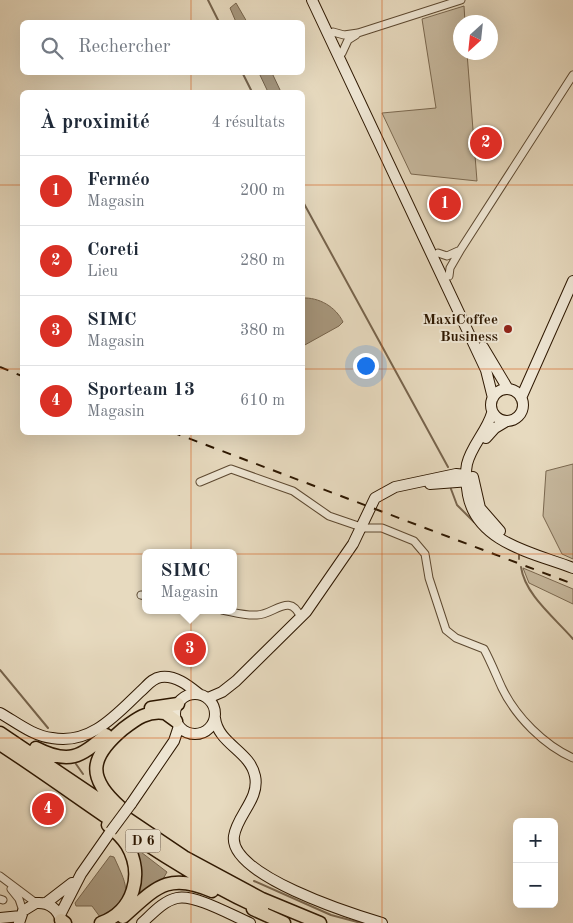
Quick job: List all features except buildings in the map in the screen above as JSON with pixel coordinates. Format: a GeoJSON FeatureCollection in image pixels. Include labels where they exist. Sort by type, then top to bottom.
{"type":"FeatureCollection","features":[{"type":"Feature","properties":{"kind":"highway"},"geometry":{"type":"LineString","coordinates":[[0,728],[50,755],[68,758],[88,750],[123,721],[139,711],[180,702]]}},
{"type":"Feature","properties":{"kind":"highway"},"geometry":{"type":"LineString","coordinates":[[178,723],[165,713],[148,714],[136,719],[104,746],[97,756],[95,766],[100,784],[111,799],[134,818],[194,859],[262,900]]}},
{"type":"Feature","properties":{"kind":"highway","name":"D 6"},"geometry":{"type":"LineString","coordinates":[[0,733],[184,857],[262,900],[320,923]]}},
{"type":"Feature","properties":{"kind":"highway","name":"D 6"},"geometry":{"type":"LineString","coordinates":[[0,744],[180,865],[224,891],[296,923]]}},
{"type":"Feature","properties":{"kind":"highway"},"geometry":{"type":"LineString","coordinates":[[12,752],[104,820],[127,844],[136,873],[135,885],[124,906],[116,915],[101,923]]}},
{"type":"Feature","properties":{"kind":"highway"},"geometry":{"type":"LineString","coordinates":[[115,923],[151,892],[174,882],[202,886],[284,923]]}},
{"type":"Feature","properties":{"kind":"street"},"geometry":{"type":"LineString","coordinates":[[312,0],[486,370],[493,398],[492,412],[485,432],[469,457],[468,479],[480,508],[493,526],[537,554],[570,567]]}},
{"type":"Feature","properties":{"kind":"street"},"geometry":{"type":"LineString","coordinates":[[318,0],[486,354],[524,406],[521,414],[515,420],[505,422],[495,428],[481,445],[468,479]]}},
{"type":"Feature","properties":{"kind":"street"},"geometry":{"type":"LineString","coordinates":[[333,32],[344,35],[358,33],[461,0]]}},
{"type":"Feature","properties":{"kind":"street"},"geometry":{"type":"LineString","coordinates":[[342,53],[348,40],[358,33]]}},
{"type":"Feature","properties":{"kind":"street"},"geometry":{"type":"LineString","coordinates":[[449,276],[450,268],[460,249],[573,75]]}},
{"type":"Feature","properties":{"kind":"street"},"geometry":{"type":"LineString","coordinates":[[438,253],[450,256],[460,249]]}},
{"type":"Feature","properties":{"kind":"street"},"geometry":{"type":"LineString","coordinates":[[515,393],[530,375],[573,281]]}},
{"type":"Feature","properties":{"kind":"street"},"geometry":{"type":"LineString","coordinates":[[493,398],[499,391],[515,393]]}},
{"type":"Feature","properties":{"kind":"street"},"geometry":{"type":"LineString","coordinates":[[492,412],[505,422]]}},
{"type":"Feature","properties":{"kind":"street"},"geometry":{"type":"LineString","coordinates":[[200,482],[231,469],[287,488],[327,515],[362,527],[382,528],[414,541],[425,554],[429,578],[446,630],[456,638],[484,649],[502,689],[520,713],[550,745],[573,758]]}},
{"type":"Feature","properties":{"kind":"street"},"geometry":{"type":"LineString","coordinates":[[180,702],[189,695],[204,696],[222,692],[236,681],[300,618],[343,560],[362,527],[375,498],[388,489],[406,485],[468,479]]}},
{"type":"Feature","properties":{"kind":"street"},"geometry":{"type":"LineString","coordinates":[[237,612],[259,615],[283,605],[290,605],[296,609],[300,618]]}},
{"type":"Feature","properties":{"kind":"street"},"geometry":{"type":"LineString","coordinates":[[0,713],[41,736],[52,739],[75,738],[104,725],[155,679],[166,677],[176,679],[204,696],[216,715],[218,730],[225,740],[250,763],[256,778],[253,795],[234,835],[235,847],[240,857],[259,872],[316,900],[382,923]]}},
{"type":"Feature","properties":{"kind":"street"},"geometry":{"type":"LineString","coordinates":[[62,920],[81,874],[162,761],[174,741],[182,692],[176,679]]}},
{"type":"Feature","properties":{"kind":"street"},"geometry":{"type":"LineString","coordinates":[[162,761],[178,744],[196,734],[209,730],[236,681]]}},
{"type":"Feature","properties":{"kind":"street"},"geometry":{"type":"LineString","coordinates":[[178,723],[196,734],[216,735],[225,740]]}},
{"type":"Feature","properties":{"kind":"street"},"geometry":{"type":"LineString","coordinates":[[0,918],[21,917],[41,903],[57,896],[81,874]]}},
{"type":"Feature","properties":{"kind":"street"},"geometry":{"type":"LineString","coordinates":[[0,877],[41,903],[54,908],[62,920]]}},
{"type":"Feature","properties":{"kind":"street"},"geometry":{"type":"LineString","coordinates":[[0,877],[19,899],[21,917]]}},
{"type":"Feature","properties":{"kind":"street"},"geometry":{"type":"LineString","coordinates":[[142,923],[158,909],[177,898],[200,902],[250,923]]}},
{"type":"Feature","properties":{"kind":"shaded area"},"geometry":{"type":"Polygon","coordinates":[[[236,3],[246,20],[235,20],[230,8],[236,3]]]}},
{"type":"Feature","properties":{"kind":"shaded area"},"geometry":{"type":"Polygon","coordinates":[[[464,6],[465,15],[453,15],[453,60],[468,60],[477,181],[411,174],[382,113],[436,108],[422,19],[464,6]]]}},
{"type":"Feature","properties":{"kind":"shaded area"},"geometry":{"type":"Polygon","coordinates":[[[260,75],[273,75],[280,90],[267,90],[260,75]]]}},
{"type":"Feature","properties":{"kind":"shaded area"},"geometry":{"type":"Polygon","coordinates":[[[305,298],[321,301],[336,312],[343,322],[305,345],[305,298]]]}},
{"type":"Feature","properties":{"kind":"shaded area"},"geometry":{"type":"Polygon","coordinates":[[[573,464],[573,559],[562,554],[543,516],[546,471],[573,464]]]}},
{"type":"Feature","properties":{"kind":"shaded area"},"geometry":{"type":"Polygon","coordinates":[[[523,568],[573,589],[573,604],[529,583],[523,568]]]}},
{"type":"Feature","properties":{"kind":"shaded area"},"geometry":{"type":"Polygon","coordinates":[[[137,849],[167,872],[163,879],[139,895],[137,849]]]}},
{"type":"Feature","properties":{"kind":"shaded area"},"geometry":{"type":"Polygon","coordinates":[[[110,856],[114,857],[123,877],[125,892],[119,903],[100,917],[92,906],[76,906],[75,903],[110,856]]]}},
{"type":"Feature","properties":{"kind":"waterway"},"geometry":{"type":"LineString","coordinates":[[208,0],[218,20]]}},
{"type":"Feature","properties":{"kind":"waterway"},"geometry":{"type":"LineString","coordinates":[[244,75],[251,90]]}},
{"type":"Feature","properties":{"kind":"waterway"},"geometry":{"type":"LineString","coordinates":[[305,205],[448,467]]}},
{"type":"Feature","properties":{"kind":"waterway"},"geometry":{"type":"LineString","coordinates":[[451,489],[457,505],[474,522]]}},
{"type":"Feature","properties":{"kind":"waterway"},"geometry":{"type":"LineString","coordinates":[[521,567],[528,587],[534,597],[573,639]]}},
{"type":"Feature","properties":{"kind":"waterway"},"geometry":{"type":"LineString","coordinates":[[0,670],[48,728]]}},
{"type":"Feature","properties":{"kind":"waterway"},"geometry":{"type":"LineString","coordinates":[[76,764],[83,774]]}},
{"type":"Feature","properties":{"kind":"waterway"},"geometry":{"type":"LineString","coordinates":[[254,881],[331,915],[361,923]]}},
{"type":"Feature","properties":{"kind":"railway"},"geometry":{"type":"LineString","coordinates":[[0,367],[20,375]]}},
{"type":"Feature","properties":{"kind":"railway"},"geometry":{"type":"LineString","coordinates":[[180,435],[573,584]]}},
{"type":"Feature","properties":{"kind":"place","name":"Coreti"},"geometry":{"type":"Point","coordinates":[486,143]}},
{"type":"Feature","properties":{"kind":"place","name":"Ferméo"},"geometry":{"type":"Point","coordinates":[445,204]}},
{"type":"Feature","properties":{"kind":"place","name":"MaxiCoffee Business"},"geometry":{"type":"Point","coordinates":[508,329]}},
{"type":"Feature","properties":{"kind":"place","name":"SIMC"},"geometry":{"type":"Point","coordinates":[190,649]}},
{"type":"Feature","properties":{"kind":"place","name":"Sporteam 13"},"geometry":{"type":"Point","coordinates":[48,809]}}]}
